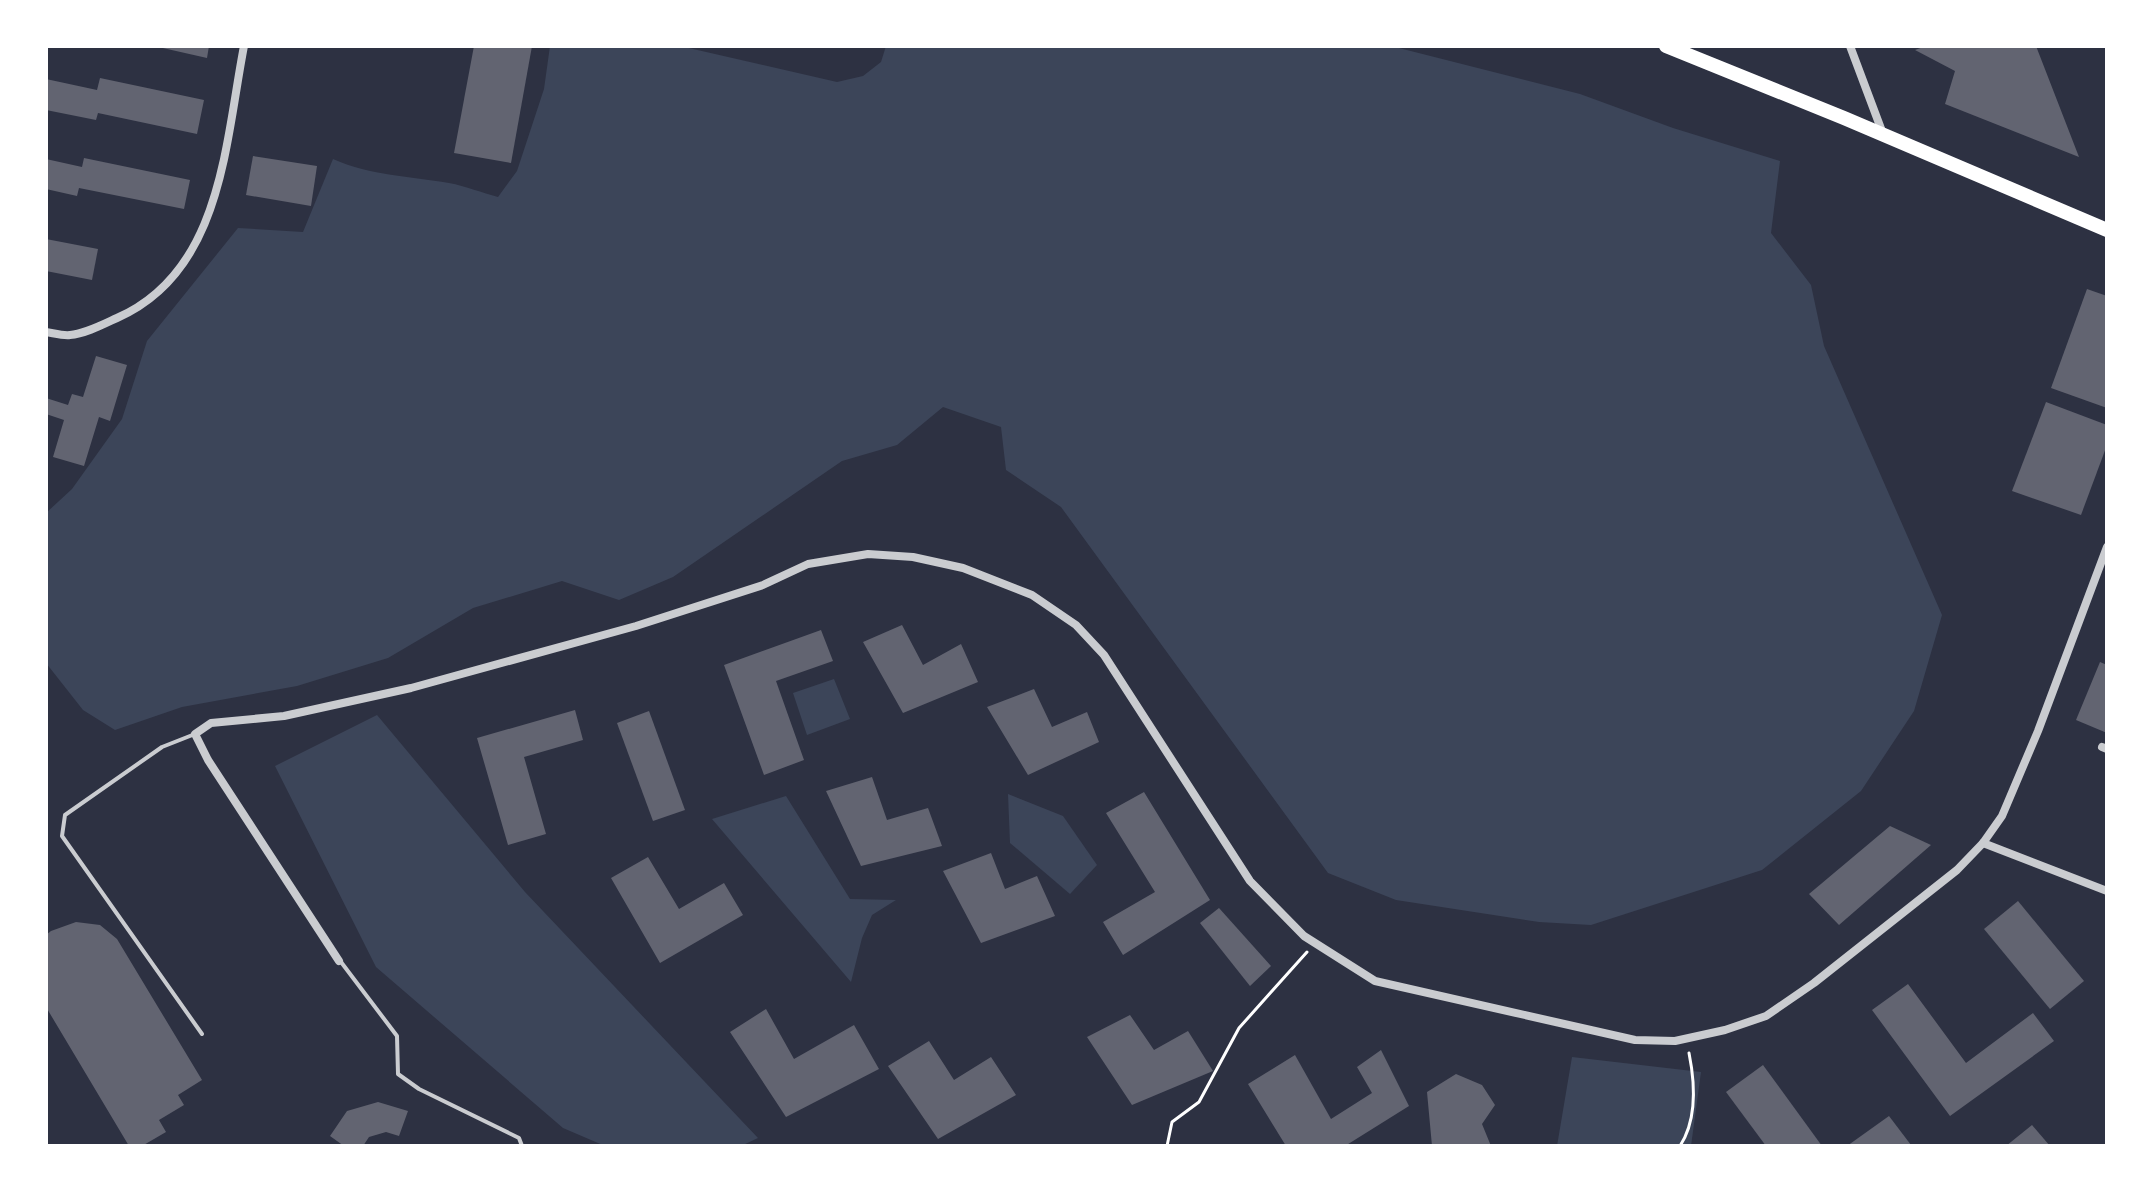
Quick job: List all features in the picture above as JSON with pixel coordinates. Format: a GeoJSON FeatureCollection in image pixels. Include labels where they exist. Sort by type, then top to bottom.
{"type":"FeatureCollection","features":[{"type":"Feature","properties":{"kind":"main road"},"geometry":{"type":"LineString","coordinates":[[1666,46],[2107,230]]}},
{"type":"Feature","properties":{"kind":"street"},"geometry":{"type":"LineString","coordinates":[[46,332],[70,335],[133,311],[164,287],[184,265],[202,234],[215,199],[244,46]]}},
{"type":"Feature","properties":{"kind":"street"},"geometry":{"type":"LineString","coordinates":[[1850,46],[1884,135]]}},
{"type":"Feature","properties":{"kind":"street"},"geometry":{"type":"LineString","coordinates":[[339,961],[208,760],[195,734],[211,723],[284,716],[411,688],[621,630],[763,585],[808,564],[868,554],[913,557],[963,568],[1032,595],[1076,625],[1104,655],[1250,881],[1276,910],[1315,943],[1375,981],[1635,1040],[1685,1039],[1725,1030],[1766,1016],[1814,983],[1957,870],[1983,843],[2002,816],[2038,731],[2107,547]]}},
{"type":"Feature","properties":{"kind":"street"},"geometry":{"type":"LineString","coordinates":[[1983,843],[2107,891]]}},
{"type":"Feature","properties":{"kind":"lane"},"geometry":{"type":"LineString","coordinates":[[195,734],[162,747],[65,815],[62,836],[202,1034]]}},
{"type":"Feature","properties":{"kind":"lane"},"geometry":{"type":"LineString","coordinates":[[339,961],[397,1036],[398,1074],[419,1089],[519,1138],[522,1146]]}},
{"type":"Feature","properties":{"kind":"path"},"geometry":{"type":"LineString","coordinates":[[1167,1146],[1172,1122],[1199,1102],[1239,1028],[1315,943]]}},
{"type":"Feature","properties":{"kind":"path"},"geometry":{"type":"LineString","coordinates":[[1680,1146],[1690,1129],[1693,1096],[1690,1057],[1685,1039]]}},
{"type":"Feature","properties":{"kind":"shaded area"},"geometry":{"type":"Polygon","coordinates":[[[550,46],[680,46],[837,82],[863,76],[881,62],[886,46],[1391,46],[1580,94],[1673,128],[1780,161],[1771,233],[1811,285],[1824,346],[1942,615],[1914,711],[1861,791],[1762,870],[1591,925],[1539,922],[1396,900],[1328,873],[1061,507],[1006,470],[1001,427],[943,407],[897,445],[842,461],[673,577],[619,600],[562,581],[473,608],[388,658],[297,686],[182,707],[115,730],[83,710],[46,663],[46,513],[72,489],[122,419],[147,341],[238,228],[303,232],[333,159],[362,169],[455,184],[498,197],[517,171],[544,89],[550,46]]]}},
{"type":"Feature","properties":{"kind":"shaded area"},"geometry":{"type":"Polygon","coordinates":[[[834,679],[850,719],[807,735],[793,693],[834,679]]]}},
{"type":"Feature","properties":{"kind":"shaded area"},"geometry":{"type":"Polygon","coordinates":[[[377,715],[525,892],[758,1138],[741,1146],[605,1146],[563,1128],[376,967],[275,766],[377,715]]]}},
{"type":"Feature","properties":{"kind":"shaded area"},"geometry":{"type":"Polygon","coordinates":[[[1008,794],[1063,816],[1097,865],[1070,894],[1010,843],[1008,794]]]}},
{"type":"Feature","properties":{"kind":"shaded area"},"geometry":{"type":"Polygon","coordinates":[[[786,796],[850,899],[896,900],[872,915],[862,938],[851,982],[712,819],[786,796]]]}},
{"type":"Feature","properties":{"kind":"shaded area"},"geometry":{"type":"Polygon","coordinates":[[[1572,1057],[1701,1072],[1691,1146],[1557,1146],[1572,1057]]]}},
{"type":"Feature","properties":{"kind":"building"},"geometry":{"type":"Polygon","coordinates":[[[154,46],[209,46],[207,58],[154,46]]]}},
{"type":"Feature","properties":{"kind":"building"},"geometry":{"type":"Polygon","coordinates":[[[474,46],[532,46],[511,163],[454,153],[474,46]]]}},
{"type":"Feature","properties":{"kind":"building"},"geometry":{"type":"Polygon","coordinates":[[[1926,46],[2036,46],[2079,157],[1945,104],[1955,71],[1915,50],[1926,46]]]}},
{"type":"Feature","properties":{"kind":"building"},"geometry":{"type":"Polygon","coordinates":[[[100,78],[204,100],[197,134],[98,113],[96,120],[46,110],[46,79],[97,90],[100,78]]]}},
{"type":"Feature","properties":{"kind":"building"},"geometry":{"type":"Polygon","coordinates":[[[253,156],[317,166],[311,206],[246,195],[253,156]]]}},
{"type":"Feature","properties":{"kind":"building"},"geometry":{"type":"Polygon","coordinates":[[[84,158],[190,180],[184,209],[79,188],[77,196],[46,189],[46,159],[82,167],[84,158]]]}},
{"type":"Feature","properties":{"kind":"building"},"geometry":{"type":"Polygon","coordinates":[[[46,239],[98,249],[92,280],[46,271],[46,239]]]}},
{"type":"Feature","properties":{"kind":"building"},"geometry":{"type":"Polygon","coordinates":[[[2087,289],[2107,296],[2107,408],[2051,388],[2087,289]]]}},
{"type":"Feature","properties":{"kind":"building"},"geometry":{"type":"Polygon","coordinates":[[[96,356],[127,365],[110,421],[99,417],[84,466],[53,457],[64,420],[46,414],[46,398],[68,405],[72,394],[83,397],[96,356]]]}},
{"type":"Feature","properties":{"kind":"building"},"geometry":{"type":"Polygon","coordinates":[[[2046,402],[2107,425],[2107,445],[2081,515],[2012,491],[2046,402]]]}},
{"type":"Feature","properties":{"kind":"building"},"geometry":{"type":"Polygon","coordinates":[[[902,625],[923,665],[961,644],[978,682],[903,713],[863,642],[902,625]]]}},
{"type":"Feature","properties":{"kind":"building"},"geometry":{"type":"Polygon","coordinates":[[[821,630],[833,661],[776,681],[804,760],[764,775],[724,665],[821,630]]]}},
{"type":"Feature","properties":{"kind":"building"},"geometry":{"type":"Polygon","coordinates":[[[2100,662],[2107,665],[2107,733],[2076,720],[2100,662]]]}},
{"type":"Feature","properties":{"kind":"building"},"geometry":{"type":"Polygon","coordinates":[[[1034,689],[1052,727],[1087,712],[1099,742],[1028,775],[987,707],[1034,689]]]}},
{"type":"Feature","properties":{"kind":"building"},"geometry":{"type":"Polygon","coordinates":[[[575,710],[583,740],[524,757],[546,834],[508,845],[477,738],[575,710]]]}},
{"type":"Feature","properties":{"kind":"building"},"geometry":{"type":"Polygon","coordinates":[[[649,711],[685,810],[653,821],[617,723],[649,711]]]}},
{"type":"Feature","properties":{"kind":"building"},"geometry":{"type":"Polygon","coordinates":[[[872,777],[887,820],[928,808],[942,846],[861,866],[826,791],[872,777]]]}},
{"type":"Feature","properties":{"kind":"building"},"geometry":{"type":"Polygon","coordinates":[[[1144,792],[1210,900],[1123,955],[1103,922],[1155,892],[1106,813],[1144,792]]]}},
{"type":"Feature","properties":{"kind":"building"},"geometry":{"type":"Polygon","coordinates":[[[1890,826],[1931,845],[1839,925],[1809,894],[1890,826]]]}},
{"type":"Feature","properties":{"kind":"building"},"geometry":{"type":"Polygon","coordinates":[[[991,853],[1005,889],[1037,876],[1055,916],[981,943],[943,871],[991,853]]]}},
{"type":"Feature","properties":{"kind":"building"},"geometry":{"type":"Polygon","coordinates":[[[648,857],[679,909],[724,883],[743,915],[660,963],[611,878],[648,857]]]}},
{"type":"Feature","properties":{"kind":"building"},"geometry":{"type":"Polygon","coordinates":[[[2018,901],[2084,981],[2050,1009],[1984,929],[2018,901]]]}},
{"type":"Feature","properties":{"kind":"building"},"geometry":{"type":"Polygon","coordinates":[[[1219,908],[1271,966],[1250,986],[1200,923],[1219,908]]]}},
{"type":"Feature","properties":{"kind":"building"},"geometry":{"type":"Polygon","coordinates":[[[76,922],[100,925],[117,939],[202,1080],[178,1095],[184,1105],[159,1120],[166,1132],[142,1146],[129,1146],[46,1007],[46,935],[76,922]]]}},
{"type":"Feature","properties":{"kind":"building"},"geometry":{"type":"Polygon","coordinates":[[[1908,984],[1966,1063],[2033,1013],[2054,1041],[1950,1116],[1872,1010],[1908,984]]]}},
{"type":"Feature","properties":{"kind":"building"},"geometry":{"type":"Polygon","coordinates":[[[766,1009],[794,1059],[854,1025],[879,1069],[786,1117],[730,1032],[766,1009]]]}},
{"type":"Feature","properties":{"kind":"building"},"geometry":{"type":"Polygon","coordinates":[[[1130,1015],[1154,1050],[1188,1031],[1213,1071],[1132,1105],[1087,1037],[1130,1015]]]}},
{"type":"Feature","properties":{"kind":"building"},"geometry":{"type":"Polygon","coordinates":[[[929,1041],[954,1080],[991,1057],[1016,1095],[938,1139],[888,1066],[929,1041]]]}},
{"type":"Feature","properties":{"kind":"building"},"geometry":{"type":"Polygon","coordinates":[[[1381,1050],[1409,1106],[1345,1146],[1286,1146],[1248,1084],[1295,1055],[1331,1119],[1372,1093],[1357,1067],[1381,1050]]]}},
{"type":"Feature","properties":{"kind":"building"},"geometry":{"type":"Polygon","coordinates":[[[1763,1065],[1822,1146],[1766,1146],[1726,1092],[1763,1065]]]}},
{"type":"Feature","properties":{"kind":"building"},"geometry":{"type":"Polygon","coordinates":[[[1456,1074],[1482,1085],[1495,1105],[1482,1124],[1491,1146],[1432,1146],[1427,1092],[1456,1074]]]}},
{"type":"Feature","properties":{"kind":"building"},"geometry":{"type":"Polygon","coordinates":[[[378,1102],[408,1111],[399,1136],[386,1132],[369,1137],[363,1146],[344,1146],[330,1136],[347,1111],[378,1102]]]}},
{"type":"Feature","properties":{"kind":"building"},"geometry":{"type":"Polygon","coordinates":[[[1889,1116],[1911,1145],[1847,1146],[1889,1116]]]}},
{"type":"Feature","properties":{"kind":"building"},"geometry":{"type":"Polygon","coordinates":[[[2032,1125],[2050,1146],[2006,1146],[2032,1125]]]}}]}
